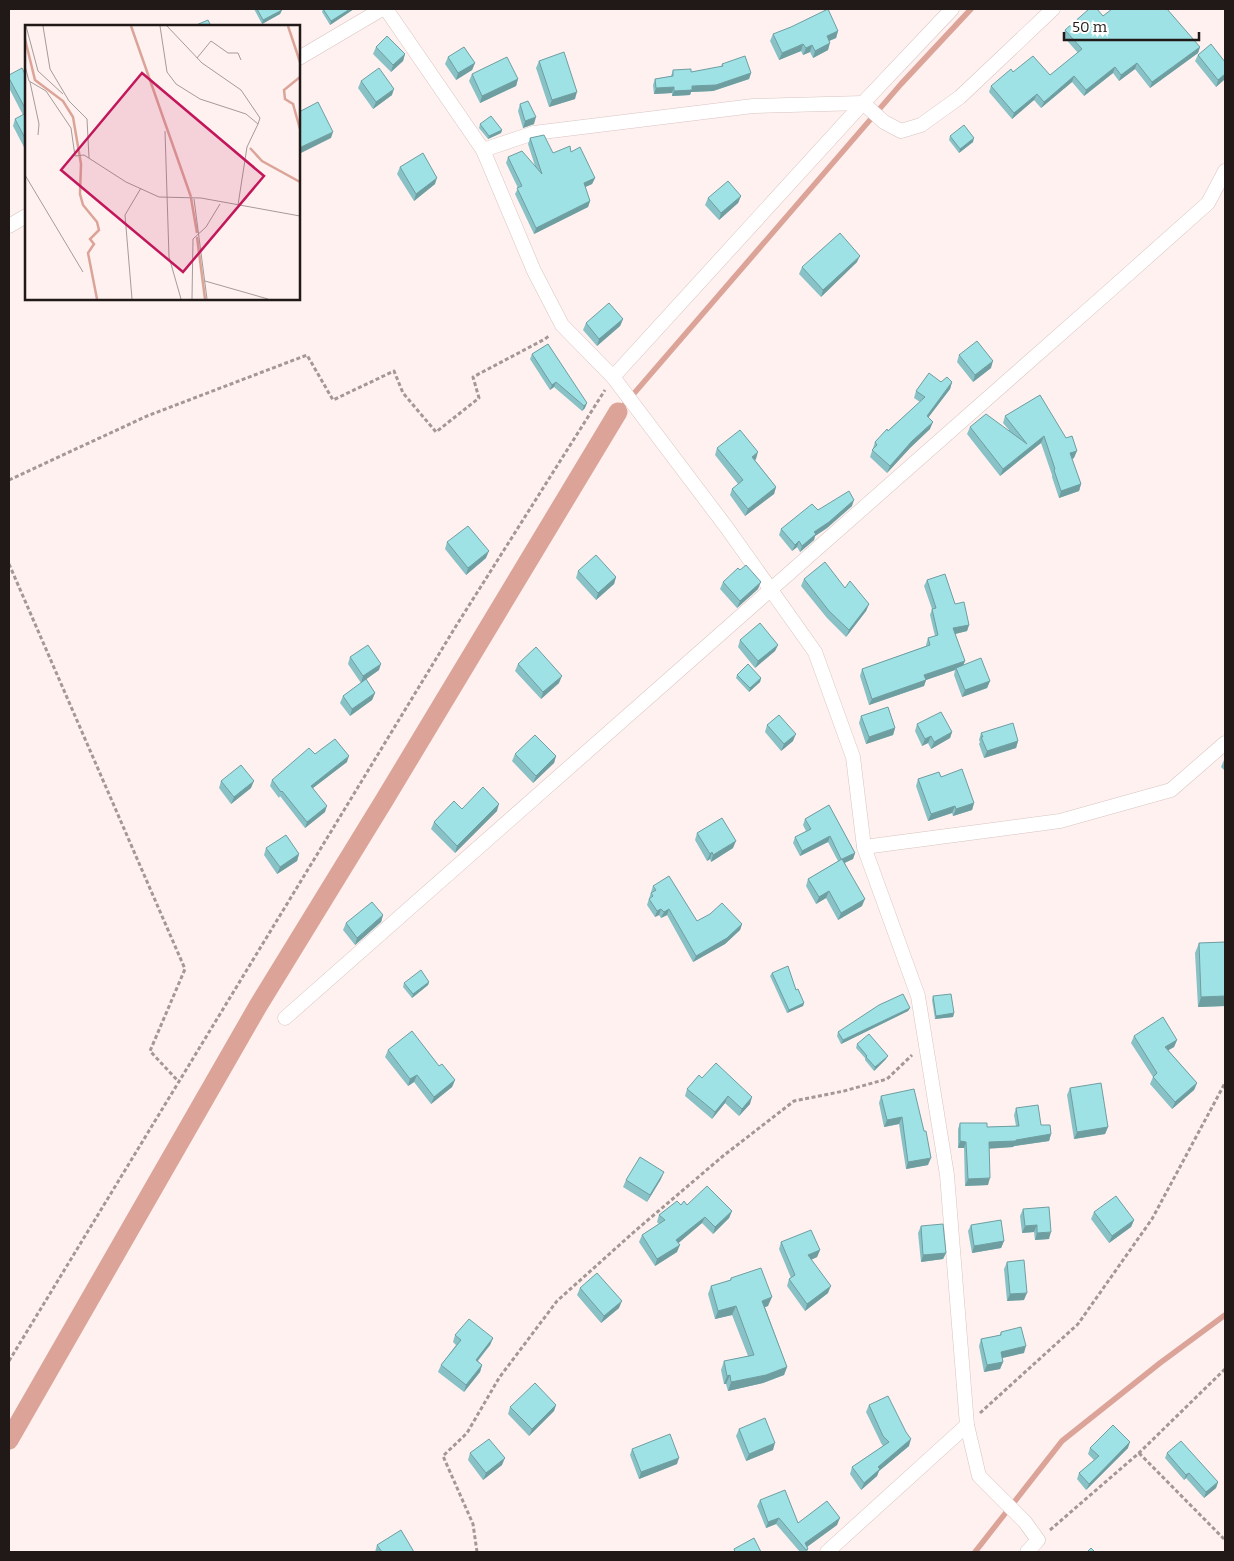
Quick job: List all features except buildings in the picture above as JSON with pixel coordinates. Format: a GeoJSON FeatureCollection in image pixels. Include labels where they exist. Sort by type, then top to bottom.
{"type":"FeatureCollection","features":[{"type":"Feature","properties":{"kind":"street"},"geometry":{"type":"LineString","coordinates":[[300,57],[384,9],[483,150],[534,271],[562,325],[613,377],[634,404],[771,589],[815,652],[853,757],[864,847],[918,996],[946,1175],[967,1425],[979,1476],[1026,1522],[1038,1540],[1027,1552]]}},
{"type":"Feature","properties":{"kind":"street"},"geometry":{"type":"LineString","coordinates":[[613,377],[866,106],[952,9]]}},
{"type":"Feature","properties":{"kind":"street"},"geometry":{"type":"LineString","coordinates":[[483,150],[534,133],[753,106],[866,106],[881,119],[902,131],[922,125],[960,97],[1052,9]]}},
{"type":"Feature","properties":{"kind":"street"},"geometry":{"type":"LineString","coordinates":[[285,1018],[1208,203],[1225,170]]}},
{"type":"Feature","properties":{"kind":"street"},"geometry":{"type":"LineString","coordinates":[[9,226],[25,217]]}},
{"type":"Feature","properties":{"kind":"street"},"geometry":{"type":"LineString","coordinates":[[864,847],[1060,821],[1171,790],[1225,743]]}},
{"type":"Feature","properties":{"kind":"street"},"geometry":{"type":"LineString","coordinates":[[827,1552],[967,1425]]}},
{"type":"Feature","properties":{"kind":"path"},"geometry":{"type":"LineString","coordinates":[[9,480],[147,416],[307,355],[333,400],[394,371],[403,393],[436,432],[479,398],[473,377],[545,339],[562,325]]}},
{"type":"Feature","properties":{"kind":"path"},"geometry":{"type":"LineString","coordinates":[[9,1361],[456,626],[613,377]]}},
{"type":"Feature","properties":{"kind":"path"},"geometry":{"type":"LineString","coordinates":[[9,564],[185,970],[150,1051],[178,1081]]}},
{"type":"Feature","properties":{"kind":"path"},"geometry":{"type":"LineString","coordinates":[[478,1552],[474,1524],[443,1456],[468,1433],[499,1378],[557,1301],[634,1231],[723,1156],[794,1101],[844,1091],[886,1078],[926,1042]]}},
{"type":"Feature","properties":{"kind":"path"},"geometry":{"type":"LineString","coordinates":[[967,1425],[1078,1324],[1152,1219],[1225,1083]]}},
{"type":"Feature","properties":{"kind":"path"},"geometry":{"type":"LineString","coordinates":[[1038,1540],[1139,1453],[1225,1369]]}},
{"type":"Feature","properties":{"kind":"path"},"geometry":{"type":"LineString","coordinates":[[1139,1453],[1225,1540]]}},
{"type":"Feature","properties":{"kind":"waterway"},"geometry":{"type":"LineString","coordinates":[[618,412],[901,84],[971,9]]}},
{"type":"Feature","properties":{"kind":"waterway"},"geometry":{"type":"LineString","coordinates":[[9,1440],[258,1006],[618,412]]}},
{"type":"Feature","properties":{"kind":"waterway"},"geometry":{"type":"LineString","coordinates":[[975,1552],[1062,1441],[1160,1363],[1225,1315]]}}]}
